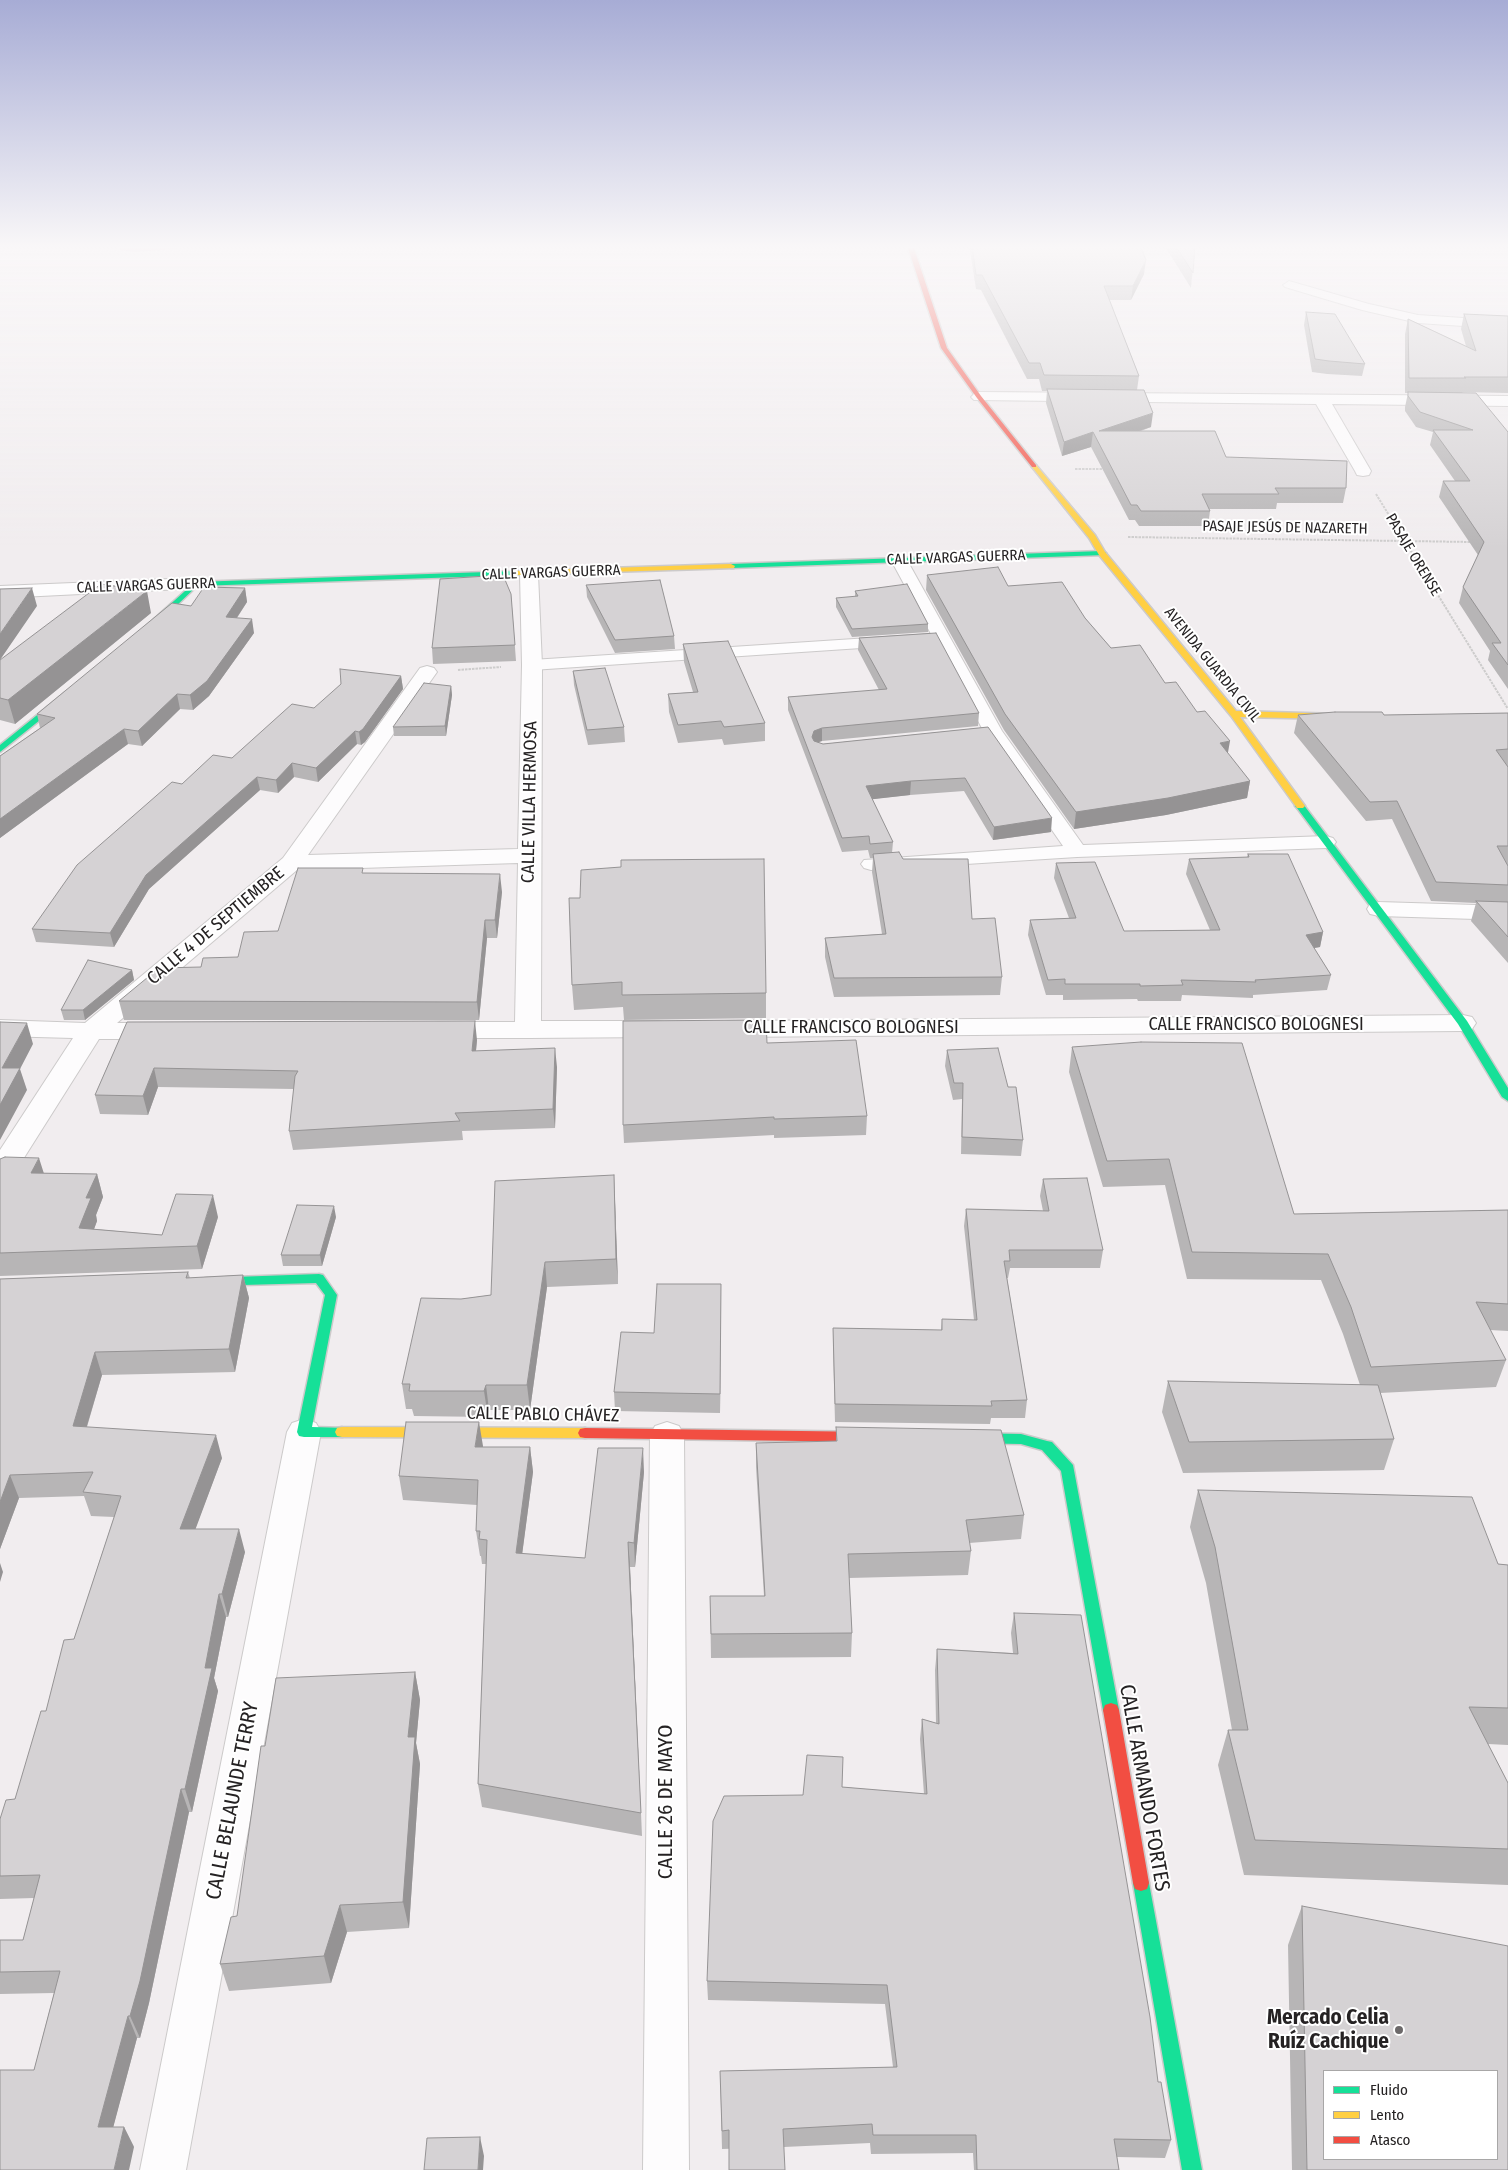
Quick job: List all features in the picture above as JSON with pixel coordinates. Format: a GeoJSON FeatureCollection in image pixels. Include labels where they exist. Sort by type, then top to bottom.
{"type":"FeatureCollection","features":[{"type":"Feature","properties":{"kind":"street","name":"AVENIDA GUARDIA CIVIL"},"geometry":{"type":"LineString","coordinates":[[943,346],[979,397],[1092,537],[1102,553],[1234,714],[1326,842],[1379,909],[1463,1023],[1508,1097]]}},
{"type":"Feature","properties":{"kind":"street"},"geometry":{"type":"LineString","coordinates":[[979,397],[1508,400]]}},
{"type":"Feature","properties":{"kind":"street"},"geometry":{"type":"LineString","coordinates":[[1321,399],[1363,471]]}},
{"type":"Feature","properties":{"kind":"street","name":"CALLE VARGAS GUERRA"},"geometry":{"type":"LineString","coordinates":[[0,592],[1102,553]]}},
{"type":"Feature","properties":{"kind":"street","name":"CALLE VILLA HERMOSA"},"geometry":{"type":"LineString","coordinates":[[528,1030],[532,665],[529,574]]}},
{"type":"Feature","properties":{"kind":"street"},"geometry":{"type":"LineString","coordinates":[[142,633],[195,584]]}},
{"type":"Feature","properties":{"kind":"street","name":"CALLE 4 DE SEPTIEMBRE"},"geometry":{"type":"LineString","coordinates":[[0,1173],[91,1031],[291,863],[427,672]]}},
{"type":"Feature","properties":{"kind":"street"},"geometry":{"type":"LineString","coordinates":[[0,749],[75,688]]}},
{"type":"Feature","properties":{"kind":"street"},"geometry":{"type":"LineString","coordinates":[[1234,714],[1351,716]]}},
{"type":"Feature","properties":{"kind":"street"},"geometry":{"type":"LineString","coordinates":[[291,863],[530,856]]}},
{"type":"Feature","properties":{"kind":"street"},"geometry":{"type":"LineString","coordinates":[[1379,909],[1508,913]]}},
{"type":"Feature","properties":{"kind":"street","name":"CALLE FRANCISCO BOLOGNESI"},"geometry":{"type":"LineString","coordinates":[[418,1030],[1463,1023]]}},
{"type":"Feature","properties":{"kind":"street"},"geometry":{"type":"LineString","coordinates":[[0,1028],[180,1031]]}},
{"type":"Feature","properties":{"kind":"street"},"geometry":{"type":"LineString","coordinates":[[190,1282],[319,1278],[331,1295],[304,1432]]}},
{"type":"Feature","properties":{"kind":"street","name":"CALLE PABLO CHÁVEZ"},"geometry":{"type":"LineString","coordinates":[[304,1432],[446,1431],[884,1438]]}},
{"type":"Feature","properties":{"kind":"street","name":"CALLE BELAUNDE TERRY"},"geometry":{"type":"LineString","coordinates":[[163,2170],[304,1432]]}},
{"type":"Feature","properties":{"kind":"street","name":"CALLE 26 DE MAYO"},"geometry":{"type":"LineString","coordinates":[[666,2170],[667,1435]]}},
{"type":"Feature","properties":{"kind":"street","name":"CALLE ARMANDO FORTES"},"geometry":{"type":"LineString","coordinates":[[952,1438],[1021,1439],[1047,1446],[1068,1469],[1192,2170]]}},
{"type":"Feature","properties":{"kind":"lane"},"geometry":{"type":"LineString","coordinates":[[899,560],[993,732],[1077,851]]}},
{"type":"Feature","properties":{"kind":"lane"},"geometry":{"type":"LineString","coordinates":[[532,665],[940,638]]}},
{"type":"Feature","properties":{"kind":"lane"},"geometry":{"type":"LineString","coordinates":[[974,734],[993,732]]}},
{"type":"Feature","properties":{"kind":"lane"},"geometry":{"type":"LineString","coordinates":[[871,864],[1077,851],[1326,842]]}},
{"type":"Feature","properties":{"kind":"path"},"geometry":{"type":"LineString","coordinates":[[1037,469],[1106,469]]}},
{"type":"Feature","properties":{"kind":"path","name":"PASAJE ORENSE"},"geometry":{"type":"LineString","coordinates":[[1363,471],[1404,542],[1508,709]]}},
{"type":"Feature","properties":{"kind":"path","name":"PASAJE JESÚS DE NAZARETH"},"geometry":{"type":"LineString","coordinates":[[1092,537],[1480,542]]}},
{"type":"Feature","properties":{"kind":"path"},"geometry":{"type":"LineString","coordinates":[[427,672],[532,665]]}},
{"type":"Feature","properties":{"kind":"building"},"geometry":{"type":"Polygon","coordinates":[[[1020,346],[1127,346],[1139,376],[1044,375],[1040,363],[1029,363],[1020,346]]]}},
{"type":"Feature","properties":{"kind":"building"},"geometry":{"type":"Polygon","coordinates":[[[1313,346],[1354,346],[1365,364],[1329,361],[1315,359],[1313,346]]]}},
{"type":"Feature","properties":{"kind":"building"},"geometry":{"type":"Polygon","coordinates":[[[1408,346],[1466,346],[1476,351],[1474,346],[1508,346],[1508,377],[1409,378],[1408,346]]]}},
{"type":"Feature","properties":{"kind":"building"},"geometry":{"type":"Polygon","coordinates":[[[1047,389],[1144,390],[1153,413],[1099,431],[1215,431],[1226,457],[1347,461],[1346,488],[1275,488],[1279,494],[1202,494],[1210,511],[1141,511],[1137,505],[1131,505],[1093,432],[1064,442],[1047,389]]]}},
{"type":"Feature","properties":{"kind":"building"},"geometry":{"type":"Polygon","coordinates":[[[1408,392],[1476,393],[1508,432],[1508,665],[1492,643],[1501,643],[1463,587],[1484,542],[1443,481],[1470,481],[1433,430],[1473,430],[1420,412],[1408,396],[1408,392]]]}},
{"type":"Feature","properties":{"kind":"building"},"geometry":{"type":"Polygon","coordinates":[[[998,567],[1008,586],[1062,582],[1085,618],[1111,648],[1140,645],[1165,683],[1176,682],[1197,712],[1205,711],[1230,741],[1220,743],[1250,781],[1168,798],[1076,812],[1005,714],[927,575],[998,567]]]}},
{"type":"Feature","properties":{"kind":"building"},"geometry":{"type":"Polygon","coordinates":[[[503,575],[511,594],[515,645],[432,648],[440,579],[503,575]]]}},
{"type":"Feature","properties":{"kind":"building"},"geometry":{"type":"Polygon","coordinates":[[[660,580],[674,636],[615,640],[586,585],[660,580]]]}},
{"type":"Feature","properties":{"kind":"building"},"geometry":{"type":"Polygon","coordinates":[[[101,584],[147,591],[8,700],[0,698],[0,660],[101,584]]]}},
{"type":"Feature","properties":{"kind":"building"},"geometry":{"type":"Polygon","coordinates":[[[907,584],[928,624],[852,629],[836,598],[858,596],[855,591],[907,584]]]}},
{"type":"Feature","properties":{"kind":"building"},"geometry":{"type":"Polygon","coordinates":[[[204,587],[245,588],[226,617],[252,619],[207,681],[190,695],[177,694],[138,731],[124,729],[0,819],[0,756],[55,718],[37,714],[172,603],[191,606],[204,587]]]}},
{"type":"Feature","properties":{"kind":"building"},"geometry":{"type":"Polygon","coordinates":[[[32,588],[0,634],[0,589],[32,588]]]}},
{"type":"Feature","properties":{"kind":"building"},"geometry":{"type":"Polygon","coordinates":[[[936,633],[979,713],[822,728],[814,731],[812,737],[814,741],[823,744],[988,727],[1052,818],[994,827],[965,778],[911,781],[866,786],[893,842],[870,844],[869,836],[842,838],[788,697],[887,689],[859,638],[936,633]]]}},
{"type":"Feature","properties":{"kind":"building"},"geometry":{"type":"Polygon","coordinates":[[[728,641],[765,723],[724,727],[721,721],[678,725],[668,694],[698,692],[683,644],[728,641]]]}},
{"type":"Feature","properties":{"kind":"building"},"geometry":{"type":"Polygon","coordinates":[[[605,668],[624,727],[587,730],[573,671],[605,668]]]}},
{"type":"Feature","properties":{"kind":"building"},"geometry":{"type":"Polygon","coordinates":[[[340,669],[401,676],[363,729],[359,732],[355,731],[316,768],[292,763],[276,780],[257,777],[146,875],[110,933],[32,929],[77,865],[172,782],[182,784],[213,755],[232,758],[292,704],[314,708],[341,684],[340,669]]]}},
{"type":"Feature","properties":{"kind":"building"},"geometry":{"type":"Polygon","coordinates":[[[424,683],[451,686],[445,726],[393,727],[424,683]]]}},
{"type":"Feature","properties":{"kind":"building"},"geometry":{"type":"Polygon","coordinates":[[[1335,712],[1382,712],[1384,715],[1508,713],[1508,749],[1496,750],[1508,767],[1508,846],[1497,846],[1508,866],[1508,885],[1436,882],[1397,801],[1370,802],[1298,715],[1335,712]]]}},
{"type":"Feature","properties":{"kind":"building"},"geometry":{"type":"Polygon","coordinates":[[[899,852],[903,859],[968,859],[972,919],[995,918],[1002,977],[834,978],[825,938],[886,934],[873,854],[899,852]]]}},
{"type":"Feature","properties":{"kind":"building"},"geometry":{"type":"Polygon","coordinates":[[[1248,854],[1288,854],[1323,932],[1306,935],[1331,975],[1255,980],[1256,982],[1181,980],[1183,985],[1140,986],[1140,984],[1065,984],[1065,979],[1048,980],[1030,920],[1076,918],[1056,863],[1095,862],[1124,931],[1220,930],[1189,859],[1249,857],[1248,854]]]}},
{"type":"Feature","properties":{"kind":"building"},"geometry":{"type":"Polygon","coordinates":[[[764,859],[766,993],[622,995],[622,982],[572,985],[569,898],[580,898],[581,870],[621,867],[621,860],[764,859]]]}},
{"type":"Feature","properties":{"kind":"building"},"geometry":{"type":"Polygon","coordinates":[[[298,868],[363,868],[362,873],[500,874],[495,920],[485,920],[477,1002],[119,1001],[159,968],[201,967],[203,958],[238,957],[244,932],[278,931],[298,868]]]}},
{"type":"Feature","properties":{"kind":"building"},"geometry":{"type":"Polygon","coordinates":[[[1476,901],[1508,902],[1508,937],[1476,901]]]}},
{"type":"Feature","properties":{"kind":"building"},"geometry":{"type":"Polygon","coordinates":[[[88,960],[132,970],[83,1010],[61,1010],[88,960]]]}},
{"type":"Feature","properties":{"kind":"building"},"geometry":{"type":"Polygon","coordinates":[[[766,1020],[767,1043],[856,1040],[867,1116],[774,1119],[774,1117],[623,1125],[623,1021],[766,1020]]]}},
{"type":"Feature","properties":{"kind":"building"},"geometry":{"type":"Polygon","coordinates":[[[475,1021],[472,1051],[555,1048],[553,1109],[455,1113],[460,1121],[289,1131],[295,1076],[298,1071],[154,1068],[143,1096],[95,1095],[127,1022],[475,1021]]]}},
{"type":"Feature","properties":{"kind":"building"},"geometry":{"type":"Polygon","coordinates":[[[0,1022],[27,1023],[2,1068],[20,1068],[0,1105],[0,1022]]]}},
{"type":"Feature","properties":{"kind":"building"},"geometry":{"type":"Polygon","coordinates":[[[1141,1042],[1242,1043],[1294,1214],[1508,1210],[1508,1304],[1476,1302],[1506,1360],[1371,1367],[1351,1307],[1328,1254],[1192,1252],[1169,1159],[1107,1161],[1072,1047],[1141,1042]]]}},
{"type":"Feature","properties":{"kind":"building"},"geometry":{"type":"Polygon","coordinates":[[[998,1048],[1008,1087],[1016,1087],[1023,1140],[962,1137],[963,1083],[954,1083],[947,1050],[998,1048]]]}},
{"type":"Feature","properties":{"kind":"building"},"geometry":{"type":"Polygon","coordinates":[[[5,1157],[39,1158],[31,1173],[97,1174],[86,1198],[91,1198],[79,1228],[162,1235],[176,1194],[213,1195],[197,1246],[0,1253],[0,1159],[5,1157]]]}},
{"type":"Feature","properties":{"kind":"building"},"geometry":{"type":"Polygon","coordinates":[[[614,1175],[616,1259],[545,1262],[527,1385],[486,1385],[484,1391],[409,1391],[410,1384],[402,1384],[421,1298],[461,1299],[491,1295],[495,1181],[614,1175]]]}},
{"type":"Feature","properties":{"kind":"building"},"geometry":{"type":"Polygon","coordinates":[[[1087,1178],[1103,1250],[1009,1250],[1010,1261],[1004,1261],[1027,1400],[991,1401],[992,1406],[835,1404],[833,1328],[942,1330],[942,1319],[977,1320],[966,1209],[1049,1211],[1043,1179],[1087,1178]]]}},
{"type":"Feature","properties":{"kind":"building"},"geometry":{"type":"Polygon","coordinates":[[[297,1205],[334,1206],[320,1255],[281,1255],[297,1205]]]}},
{"type":"Feature","properties":{"kind":"building"},"geometry":{"type":"Polygon","coordinates":[[[188,1272],[186,1278],[243,1275],[229,1349],[95,1352],[73,1426],[216,1435],[180,1529],[239,1529],[222,1594],[219,1594],[205,1668],[212,1668],[185,1789],[181,1789],[140,1981],[130,2016],[128,2016],[98,2127],[124,2127],[114,2170],[0,2170],[0,2070],[34,2070],[60,1971],[0,1972],[0,1940],[23,1940],[40,1875],[0,1876],[0,1819],[6,1800],[15,1799],[41,1711],[46,1711],[64,1640],[74,1639],[121,1496],[83,1492],[93,1472],[10,1475],[0,1502],[0,1279],[188,1272]]]}},
{"type":"Feature","properties":{"kind":"building"},"geometry":{"type":"Polygon","coordinates":[[[657,1284],[721,1284],[720,1394],[614,1392],[621,1332],[654,1333],[657,1284]]]}},
{"type":"Feature","properties":{"kind":"building"},"geometry":{"type":"Polygon","coordinates":[[[1168,1381],[1378,1385],[1394,1439],[1189,1442],[1168,1381]]]}},
{"type":"Feature","properties":{"kind":"building"},"geometry":{"type":"Polygon","coordinates":[[[406,1422],[479,1422],[475,1447],[530,1447],[516,1553],[585,1558],[598,1448],[643,1448],[634,1543],[628,1542],[641,1813],[478,1784],[487,1540],[479,1539],[480,1531],[476,1531],[478,1480],[399,1476],[406,1422]]]}},
{"type":"Feature","properties":{"kind":"building"},"geometry":{"type":"Polygon","coordinates":[[[836,1427],[1001,1430],[1024,1515],[966,1520],[971,1551],[848,1554],[852,1633],[711,1634],[710,1596],[765,1596],[756,1443],[837,1441],[836,1427]]]}},
{"type":"Feature","properties":{"kind":"building"},"geometry":{"type":"Polygon","coordinates":[[[1198,1490],[1472,1497],[1498,1564],[1508,1565],[1508,1708],[1469,1707],[1508,1783],[1508,1849],[1255,1840],[1228,1730],[1248,1730],[1215,1547],[1198,1490]]]}},
{"type":"Feature","properties":{"kind":"building"},"geometry":{"type":"Polygon","coordinates":[[[1014,1613],[1081,1615],[1150,2017],[1158,2082],[1161,2082],[1171,2140],[1114,2139],[1119,2170],[977,2170],[976,2135],[873,2135],[872,2124],[783,2129],[785,2170],[729,2170],[729,2130],[722,2131],[720,2071],[897,2067],[887,1985],[707,1981],[713,1821],[724,1796],[803,1795],[807,1755],[843,1757],[842,1787],[927,1794],[922,1719],[939,1724],[937,1649],[1018,1654],[1014,1613]]]}},
{"type":"Feature","properties":{"kind":"building"},"geometry":{"type":"Polygon","coordinates":[[[415,1672],[408,1737],[415,1737],[403,1902],[340,1905],[324,1956],[220,1964],[231,1917],[237,1916],[261,1746],[265,1746],[276,1678],[415,1672]]]}},
{"type":"Feature","properties":{"kind":"building","name":"Mercado Celia Ruíz Cachique"},"geometry":{"type":"Polygon","coordinates":[[[1302,1906],[1508,1946],[1508,2170],[1307,2170],[1302,1906]]]}},
{"type":"Feature","properties":{"kind":"building"},"geometry":{"type":"Polygon","coordinates":[[[480,2137],[478,2170],[424,2170],[427,2138],[480,2137]]]}},
{"type":"Feature","properties":{"kind":"traffic: fast"},"geometry":{"type":"LineString","coordinates":[[731,566],[1102,553]]}},
{"type":"Feature","properties":{"kind":"traffic: fast"},"geometry":{"type":"LineString","coordinates":[[148,628],[195,584],[516,573]]}},
{"type":"Feature","properties":{"kind":"traffic: fast"},"geometry":{"type":"LineString","coordinates":[[0,749],[67,694]]}},
{"type":"Feature","properties":{"kind":"traffic: fast"},"geometry":{"type":"LineString","coordinates":[[1300,806],[1463,1023],[1508,1097]]}},
{"type":"Feature","properties":{"kind":"traffic: fast"},"geometry":{"type":"LineString","coordinates":[[206,1282],[319,1278],[331,1295],[304,1432],[342,1432]]}},
{"type":"Feature","properties":{"kind":"traffic: fast"},"geometry":{"type":"LineString","coordinates":[[966,1438],[1021,1439],[1047,1446],[1068,1469],[1111,1710]]}},
{"type":"Feature","properties":{"kind":"traffic: fast"},"geometry":{"type":"LineString","coordinates":[[1141,1883],[1192,2170]]}},
{"type":"Feature","properties":{"kind":"traffic: slow"},"geometry":{"type":"LineString","coordinates":[[1034,466],[1092,537],[1102,553],[1234,714],[1300,806]]}},
{"type":"Feature","properties":{"kind":"traffic: slow"},"geometry":{"type":"LineString","coordinates":[[516,573],[731,566]]}},
{"type":"Feature","properties":{"kind":"traffic: slow"},"geometry":{"type":"LineString","coordinates":[[1234,714],[1335,716]]}},
{"type":"Feature","properties":{"kind":"traffic: slow"},"geometry":{"type":"LineString","coordinates":[[342,1432],[585,1433]]}},
{"type":"Feature","properties":{"kind":"traffic: jam"},"geometry":{"type":"LineString","coordinates":[[943,346],[979,397],[1034,466]]}},
{"type":"Feature","properties":{"kind":"traffic: jam"},"geometry":{"type":"LineString","coordinates":[[585,1433],[873,1437]]}},
{"type":"Feature","properties":{"kind":"traffic: jam"},"geometry":{"type":"LineString","coordinates":[[1111,1710],[1141,1883]]}},
{"type":"Feature","properties":{"kind":"place","name":"Mercado Celia Ruíz Cachique"},"geometry":{"type":"Point","coordinates":[1399,2030]}}]}
